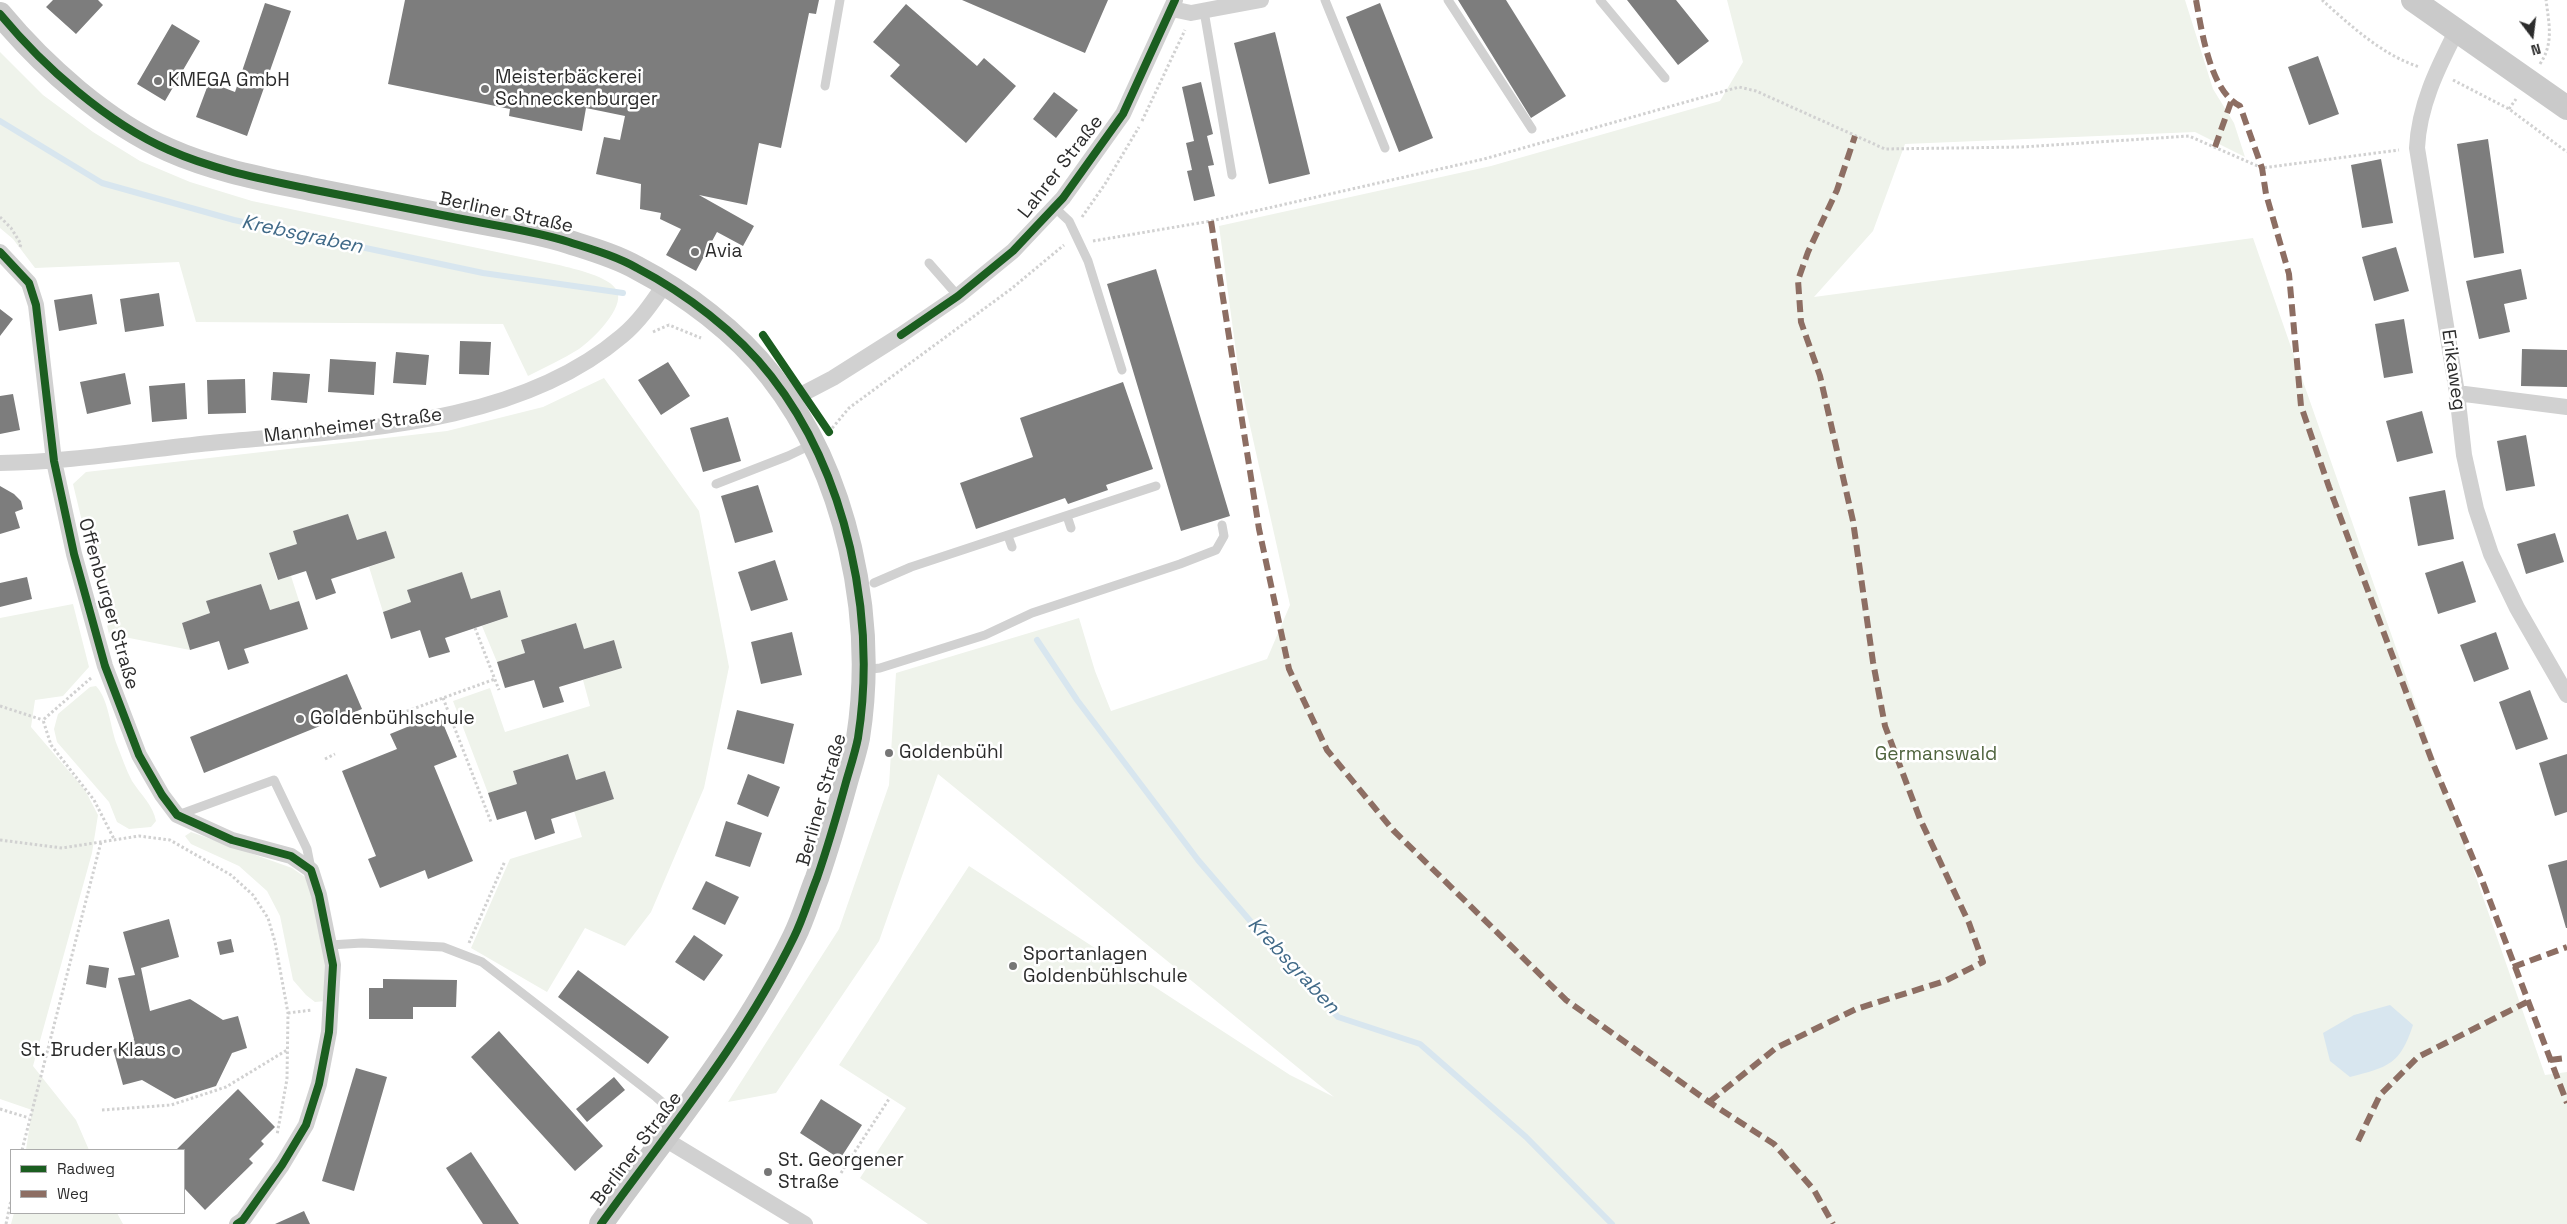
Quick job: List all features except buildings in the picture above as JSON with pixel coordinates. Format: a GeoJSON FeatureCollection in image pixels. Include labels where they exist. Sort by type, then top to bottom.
{"type":"FeatureCollection","features":[{"type":"Feature","properties":{"kind":"street"},"geometry":{"type":"LineString","coordinates":[[1174,4],[1191,14],[1260,0]]}},
{"type":"Feature","properties":{"kind":"street"},"geometry":{"type":"LineString","coordinates":[[2413,0],[2456,32],[2567,108]]}},
{"type":"Feature","properties":{"kind":"street","name":"Lahrer Straße"},"geometry":{"type":"LineString","coordinates":[[789,401],[832,378],[958,296],[1013,251],[1054,207],[1123,114],[1174,4]]}},
{"type":"Feature","properties":{"kind":"street","name":"Berliner Straße"},"geometry":{"type":"LineString","coordinates":[[0,14],[17,35],[105,112],[169,150],[239,174],[562,240],[626,262],[665,284],[730,334],[769,372],[789,401],[822,434],[846,531],[860,600],[863,670],[858,740],[829,845],[795,935],[748,1022],[680,1118],[663,1138],[601,1224]]}},
{"type":"Feature","properties":{"kind":"street","name":"Erikaweg"},"geometry":{"type":"LineString","coordinates":[[2456,32],[2435,71],[2418,126],[2417,148],[2457,393],[2464,455],[2476,509],[2491,554],[2517,608],[2567,695]]}},
{"type":"Feature","properties":{"kind":"street","name":"Offenburger Straße"},"geometry":{"type":"LineString","coordinates":[[0,252],[29,283],[36,305],[54,461],[74,554],[105,666],[139,755],[162,795],[177,815],[232,840],[291,856],[311,870]]}},
{"type":"Feature","properties":{"kind":"street","name":"Mannheimer Straße"},"geometry":{"type":"LineString","coordinates":[[0,463],[54,461],[400,424],[466,411],[530,391],[571,370],[621,337],[640,318],[665,284]]}},
{"type":"Feature","properties":{"kind":"street"},"geometry":{"type":"LineString","coordinates":[[2457,393],[2567,407]]}},
{"type":"Feature","properties":{"kind":"street"},"geometry":{"type":"LineString","coordinates":[[237,1224],[243,1220],[282,1165],[306,1125],[319,1084],[329,1032],[333,965],[330,945],[311,870]]}},
{"type":"Feature","properties":{"kind":"street"},"geometry":{"type":"LineString","coordinates":[[663,1138],[805,1224]]}},
{"type":"Feature","properties":{"kind":"lane"},"geometry":{"type":"LineString","coordinates":[[825,86],[840,0]]}},
{"type":"Feature","properties":{"kind":"lane"},"geometry":{"type":"LineString","coordinates":[[1325,0],[1385,148]]}},
{"type":"Feature","properties":{"kind":"lane"},"geometry":{"type":"LineString","coordinates":[[1448,0],[1532,129]]}},
{"type":"Feature","properties":{"kind":"lane"},"geometry":{"type":"LineString","coordinates":[[1600,0],[1665,78]]}},
{"type":"Feature","properties":{"kind":"lane"},"geometry":{"type":"LineString","coordinates":[[1204,12],[1232,174]]}},
{"type":"Feature","properties":{"kind":"lane"},"geometry":{"type":"LineString","coordinates":[[1054,207],[1069,221],[1088,261],[1122,370]]}},
{"type":"Feature","properties":{"kind":"lane"},"geometry":{"type":"LineString","coordinates":[[929,263],[958,296]]}},
{"type":"Feature","properties":{"kind":"lane"},"geometry":{"type":"LineString","coordinates":[[716,484],[788,456],[822,434]]}},
{"type":"Feature","properties":{"kind":"lane"},"geometry":{"type":"LineString","coordinates":[[874,583],[911,567],[961,556],[1008,536],[1156,486]]}},
{"type":"Feature","properties":{"kind":"lane"},"geometry":{"type":"LineString","coordinates":[[1115,500],[1118,509]]}},
{"type":"Feature","properties":{"kind":"lane"},"geometry":{"type":"LineString","coordinates":[[1067,516],[1071,528]]}},
{"type":"Feature","properties":{"kind":"lane"},"geometry":{"type":"LineString","coordinates":[[863,670],[880,668],[985,635],[1032,613],[1141,579],[1216,550],[1224,536],[1222,525]]}},
{"type":"Feature","properties":{"kind":"lane"},"geometry":{"type":"LineString","coordinates":[[1008,536],[1012,547]]}},
{"type":"Feature","properties":{"kind":"lane"},"geometry":{"type":"LineString","coordinates":[[911,567],[914,577]]}},
{"type":"Feature","properties":{"kind":"lane"},"geometry":{"type":"LineString","coordinates":[[177,815],[274,780],[307,849],[311,870]]}},
{"type":"Feature","properties":{"kind":"lane"},"geometry":{"type":"LineString","coordinates":[[330,945],[362,944],[443,947],[482,962],[656,1097],[680,1118]]}},
{"type":"Feature","properties":{"kind":"path"},"geometry":{"type":"LineString","coordinates":[[2536,70],[2548,52],[2551,37],[2546,0]]}},
{"type":"Feature","properties":{"kind":"path"},"geometry":{"type":"LineString","coordinates":[[822,434],[849,408],[1011,289],[1061,246],[1211,221],[1484,159],[1739,87],[1756,91],[1885,149],[2022,147],[2189,136],[2262,168],[2417,148]]}},
{"type":"Feature","properties":{"kind":"path"},"geometry":{"type":"LineString","coordinates":[[649,333],[669,325]]}},
{"type":"Feature","properties":{"kind":"path"},"geometry":{"type":"LineString","coordinates":[[475,628],[499,690]]}},
{"type":"Feature","properties":{"kind":"path"},"geometry":{"type":"LineString","coordinates":[[43,720],[105,666]]}},
{"type":"Feature","properties":{"kind":"path"},"geometry":{"type":"LineString","coordinates":[[388,718],[495,679]]}},
{"type":"Feature","properties":{"kind":"path"},"geometry":{"type":"LineString","coordinates":[[443,698],[491,822]]}},
{"type":"Feature","properties":{"kind":"path"},"geometry":{"type":"LineString","coordinates":[[0,706],[43,720]]}},
{"type":"Feature","properties":{"kind":"path"},"geometry":{"type":"LineString","coordinates":[[43,720],[51,745],[94,800],[115,839]]}},
{"type":"Feature","properties":{"kind":"path"},"geometry":{"type":"LineString","coordinates":[[325,759],[335,754]]}},
{"type":"Feature","properties":{"kind":"path"},"geometry":{"type":"LineString","coordinates":[[0,840],[62,848],[139,836],[170,840],[231,875],[253,895],[268,918],[275,942],[288,1013],[287,1079],[277,1139]]}},
{"type":"Feature","properties":{"kind":"path"},"geometry":{"type":"LineString","coordinates":[[22,1149],[101,842]]}},
{"type":"Feature","properties":{"kind":"path"},"geometry":{"type":"LineString","coordinates":[[464,956],[505,861]]}},
{"type":"Feature","properties":{"kind":"path"},"geometry":{"type":"LineString","coordinates":[[102,1110],[171,1105],[226,1087],[287,1050]]}},
{"type":"Feature","properties":{"kind":"path"},"geometry":{"type":"LineString","coordinates":[[841,1173],[889,1099]]}},
{"type":"Feature","properties":{"kind":"path"},"geometry":{"type":"LineString","coordinates":[[0,1109],[29,1118]]}},
{"type":"Feature","properties":{"kind":"path"},"geometry":{"type":"LineString","coordinates":[[6,1224],[10,1205]]}},
{"type":"Feature","properties":{"kind":"green space","name":"Germanswald"},"geometry":{"type":"Polygon","coordinates":[[[1727,0],[2185,0],[2213,89],[2234,123],[2245,157],[2195,132],[1905,144],[1873,231],[1814,297],[2253,238],[2545,1075],[2567,1072],[2567,1224],[928,1224],[860,1178],[906,1108],[839,1065],[969,866],[1290,1075],[1334,1097],[938,774],[879,941],[776,1093],[728,1102],[839,929],[889,785],[896,673],[1079,618],[1095,671],[1111,711],[1267,659],[1290,605],[1240,381],[1219,226],[1491,166],[1720,101],[1743,62],[1727,0]]]}},
{"type":"Feature","properties":{"kind":"green space"},"geometry":{"type":"Polygon","coordinates":[[[0,52],[43,95],[93,132],[140,161],[190,182],[252,201],[582,271],[600,277],[613,286],[617,291],[616,306],[606,323],[585,345],[528,376],[503,324],[196,322],[179,262],[35,268],[13,239],[0,228],[0,52]]]}},
{"type":"Feature","properties":{"kind":"green space"},"geometry":{"type":"Polygon","coordinates":[[[604,378],[699,511],[729,667],[704,788],[651,912],[625,946],[585,928],[547,992],[471,948],[510,859],[582,837],[574,811],[614,799],[605,771],[576,780],[567,754],[513,771],[517,784],[488,793],[453,701],[490,688],[505,732],[590,706],[583,680],[622,668],[614,640],[584,649],[576,623],[521,640],[525,653],[497,662],[482,626],[508,617],[500,590],[471,599],[462,572],[408,590],[411,602],[383,612],[369,567],[394,558],[386,531],[357,540],[348,514],[294,531],[297,544],[269,553],[277,580],[291,576],[299,601],[270,610],[261,584],[207,601],[210,613],[182,623],[190,650],[109,634],[73,484],[86,472],[447,431],[543,407],[604,378]]]}},
{"type":"Feature","properties":{"kind":"green space"},"geometry":{"type":"Polygon","coordinates":[[[73,604],[89,667],[63,696],[35,700],[31,727],[85,790],[98,815],[92,853],[33,1066],[76,1120],[89,1149],[26,1149],[32,1110],[0,1099],[0,618],[73,604]]]}},
{"type":"Feature","properties":{"kind":"green space"},"geometry":{"type":"Polygon","coordinates":[[[96,686],[104,699],[115,738],[132,781],[154,815],[156,821],[151,827],[129,829],[117,822],[109,802],[57,742],[54,729],[58,714],[90,687],[96,686]]]}},
{"type":"Feature","properties":{"kind":"green space"},"geometry":{"type":"Polygon","coordinates":[[[191,832],[292,868],[305,877],[313,893],[331,994],[326,1001],[315,1002],[293,980],[280,916],[267,891],[239,866],[191,844],[185,836],[191,832]]]}},
{"type":"Feature","properties":{"kind":"green space"},"geometry":{"type":"Polygon","coordinates":[[[14,1214],[118,1214],[123,1224],[11,1224],[14,1214]]]}},
{"type":"Feature","properties":{"kind":"shaded area"},"geometry":{"type":"Polygon","coordinates":[[[2390,1005],[2413,1025],[2403,1049],[2391,1062],[2383,1067],[2350,1077],[2330,1061],[2323,1033],[2354,1015],[2390,1005]]]}},
{"type":"Feature","properties":{"kind":"waterway","name":"Krebsgraben"},"geometry":{"type":"LineString","coordinates":[[0,121],[102,183],[234,220],[483,273],[623,293]]}},
{"type":"Feature","properties":{"kind":"waterway","name":"Krebsgraben"},"geometry":{"type":"LineString","coordinates":[[1037,640],[1077,700],[1198,860],[1276,951],[1338,1017],[1420,1044],[1526,1137],[1612,1224]]}},
{"type":"Feature","properties":{"kind":"marked path"},"geometry":{"type":"LineString","coordinates":[[2196,0],[2205,44],[2214,74],[2221,88],[2240,106],[2262,168],[2266,194],[2289,274],[2301,406],[2329,487],[2432,761],[2482,880],[2567,1103]]}},
{"type":"Feature","properties":{"kind":"marked path"},"geometry":{"type":"LineString","coordinates":[[2215,147],[2231,102]]}},
{"type":"Feature","properties":{"kind":"marked path"},"geometry":{"type":"LineString","coordinates":[[1709,1102],[1776,1048],[1856,1009],[1945,981],[1983,962],[1969,923],[1920,819],[1885,726],[1873,662],[1853,521],[1820,376],[1801,322],[1798,280],[1808,252],[1837,190],[1855,136]]}},
{"type":"Feature","properties":{"kind":"marked path"},"geometry":{"type":"LineString","coordinates":[[1211,221],[1259,529],[1289,669],[1327,750],[1393,830],[1566,1000],[1709,1102],[1774,1144],[1814,1190],[1833,1224]]}},
{"type":"Feature","properties":{"kind":"marked path"},"geometry":{"type":"LineString","coordinates":[[2513,967],[2567,947]]}},
{"type":"Feature","properties":{"kind":"marked path"},"geometry":{"type":"LineString","coordinates":[[2358,1141],[2380,1095],[2418,1057],[2527,1002]]}},
{"type":"Feature","properties":{"kind":"marked path"},"geometry":{"type":"LineString","coordinates":[[2550,1060],[2567,1058]]}},
{"type":"Feature","properties":{"kind":"cycle path"},"geometry":{"type":"LineString","coordinates":[[901,335],[958,296],[1013,251],[1063,198],[1123,114],[1175,0]]}},
{"type":"Feature","properties":{"kind":"cycle path"},"geometry":{"type":"LineString","coordinates":[[0,14],[56,73],[100,109],[146,139],[186,157],[274,182],[543,235],[603,253],[637,268],[692,302],[742,344],[771,376],[797,414],[819,456],[837,501],[850,548],[859,596],[863,644],[863,692],[858,738],[852,760],[817,878],[797,930],[774,976],[704,1085],[601,1224]]}},
{"type":"Feature","properties":{"kind":"cycle path"},"geometry":{"type":"LineString","coordinates":[[0,252],[29,283],[36,305],[54,461],[74,554],[105,666],[139,755],[162,795],[177,815],[232,840],[291,856],[311,870],[319,895],[333,965],[329,1032],[319,1084],[306,1125],[282,1165],[243,1220],[237,1224]]}},
{"type":"Feature","properties":{"kind":"cycle path"},"geometry":{"type":"LineString","coordinates":[[763,335],[829,432]]}},
{"type":"Feature","properties":{"kind":"place","name":"KMEGA GmbH"},"geometry":{"type":"Point","coordinates":[158,81]}},
{"type":"Feature","properties":{"kind":"place","name":"Meisterbäckerei Schneckenburger"},"geometry":{"type":"Point","coordinates":[485,89]}},
{"type":"Feature","properties":{"kind":"place","name":"Avia"},"geometry":{"type":"Point","coordinates":[695,252]}},
{"type":"Feature","properties":{"kind":"place","name":"Goldenbühlschule"},"geometry":{"type":"Point","coordinates":[300,719]}},
{"type":"Feature","properties":{"kind":"place","name":"Goldenbühl"},"geometry":{"type":"Point","coordinates":[889,753]}},
{"type":"Feature","properties":{"kind":"place","name":"Sportanlagen Goldenbühlschule"},"geometry":{"type":"Point","coordinates":[1013,966]}},
{"type":"Feature","properties":{"kind":"place","name":"St. Bruder Klaus"},"geometry":{"type":"Point","coordinates":[176,1051]}},
{"type":"Feature","properties":{"kind":"place","name":"St. Georgener Straße"},"geometry":{"type":"Point","coordinates":[768,1172]}}]}
